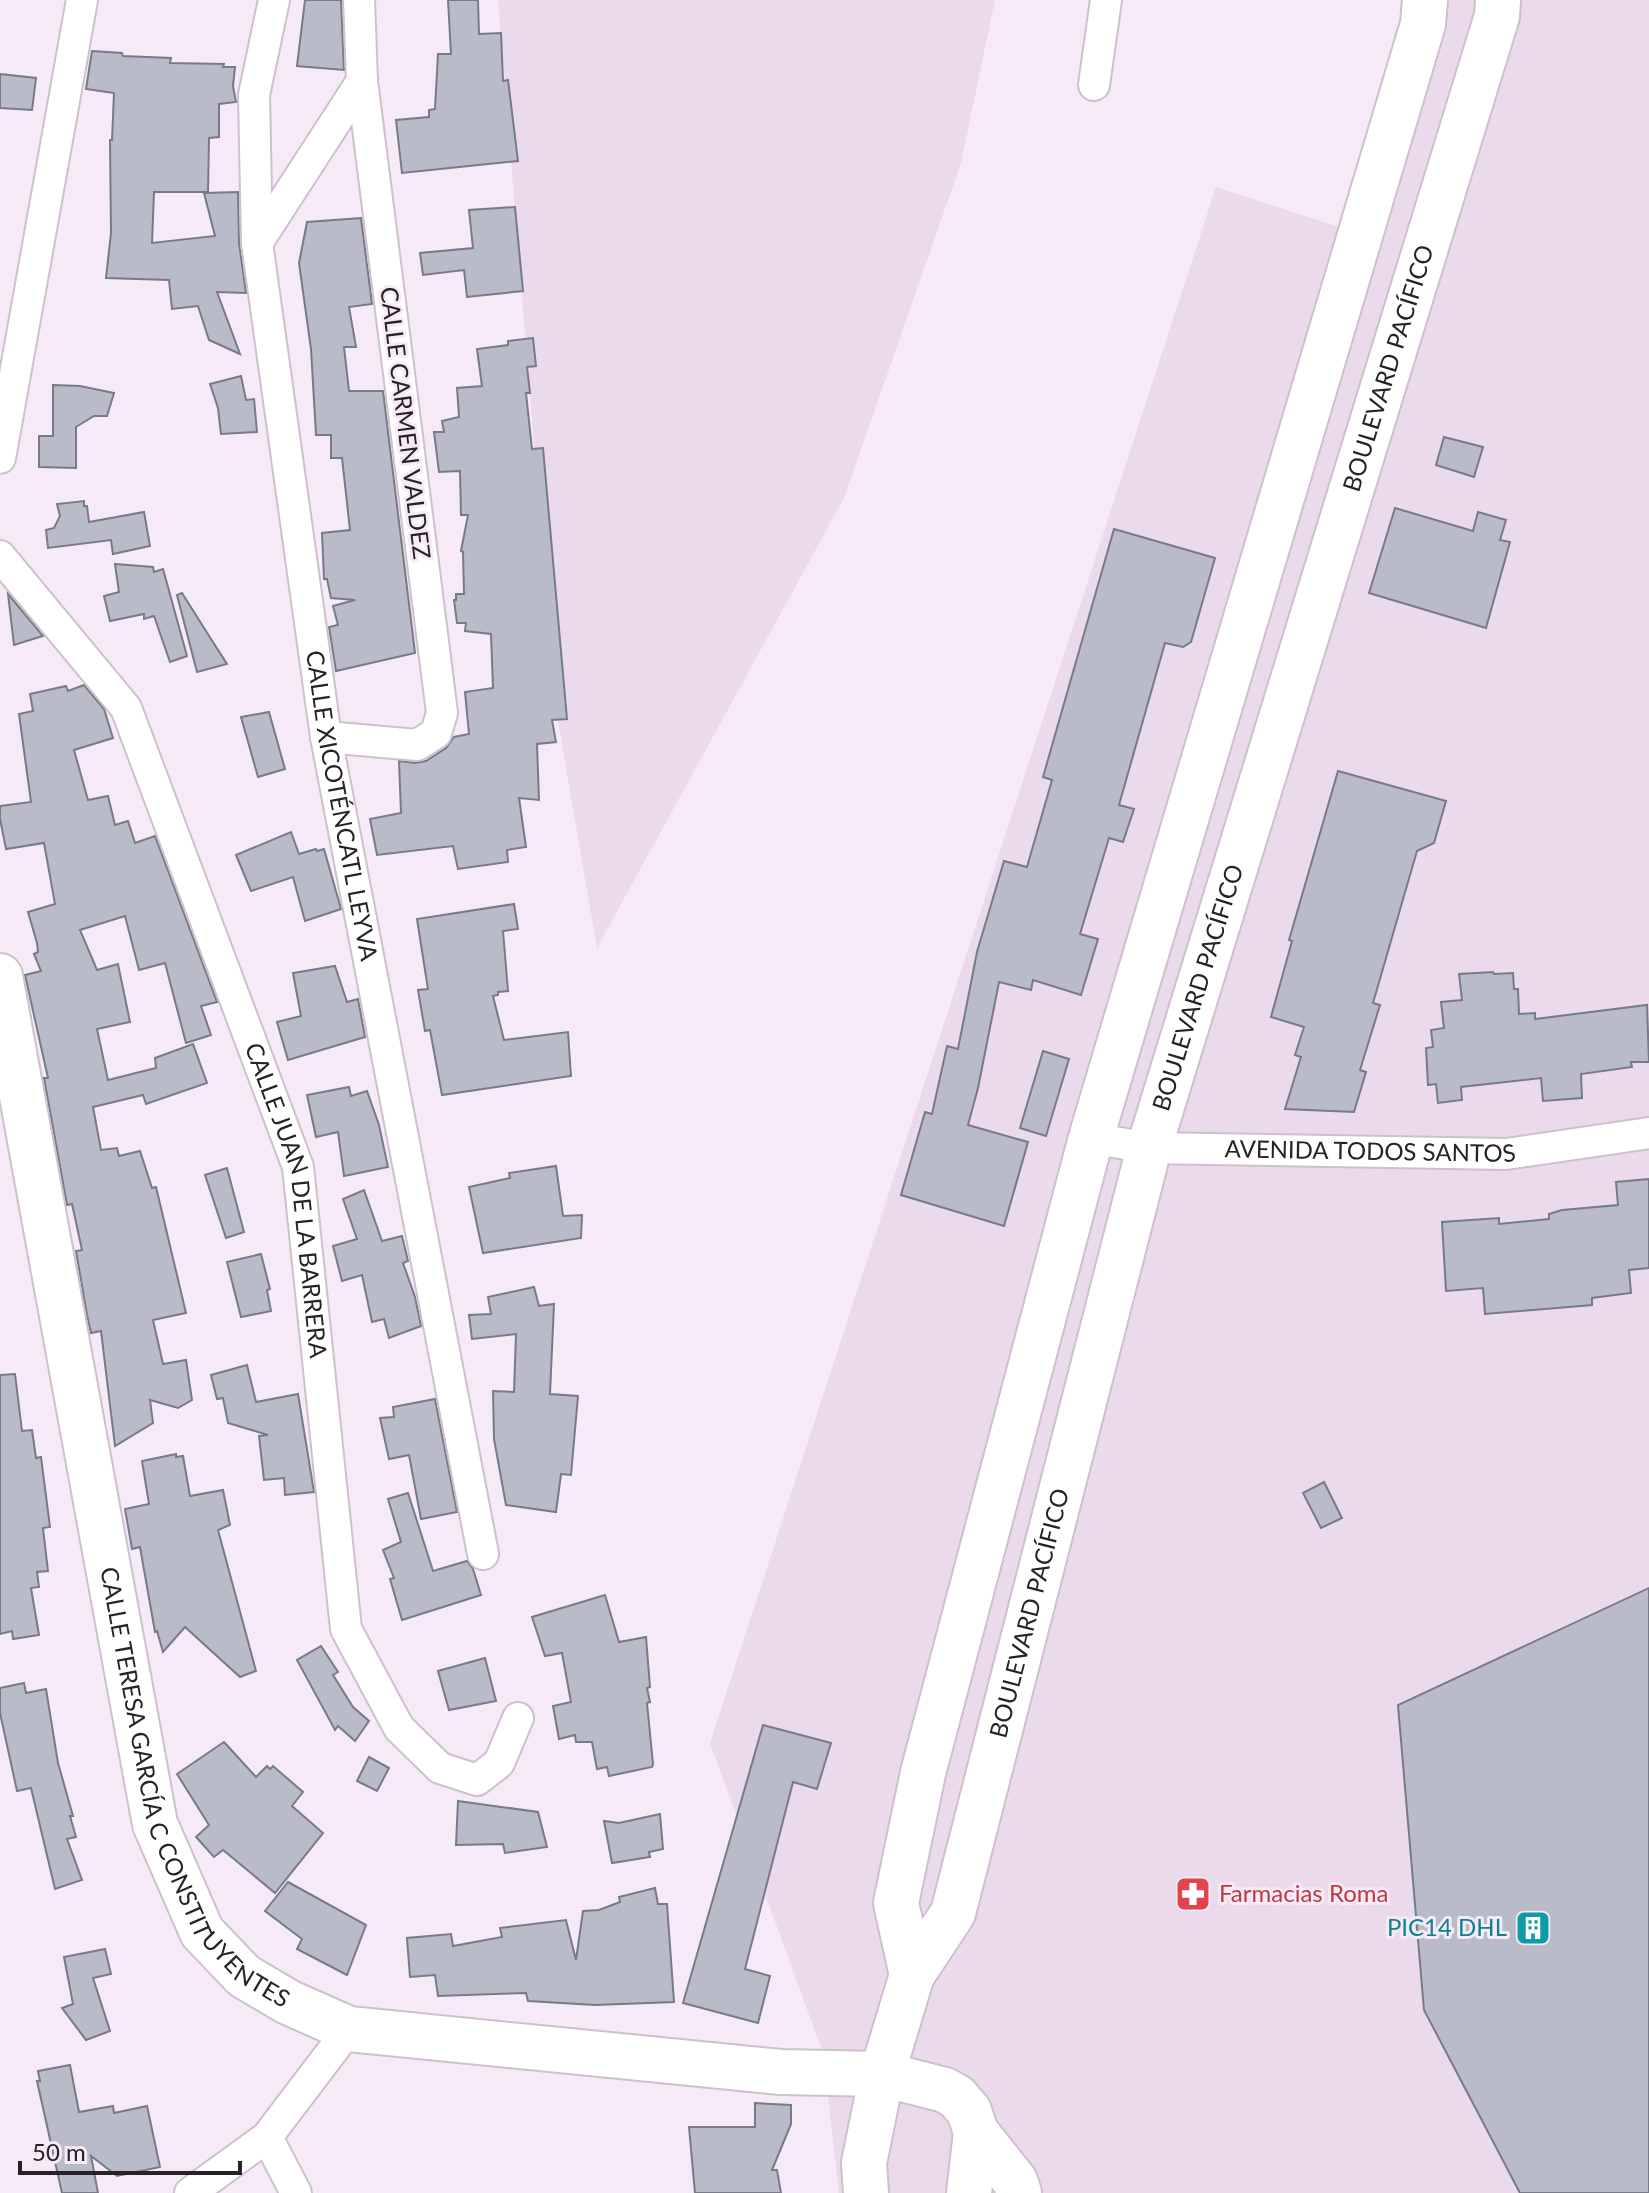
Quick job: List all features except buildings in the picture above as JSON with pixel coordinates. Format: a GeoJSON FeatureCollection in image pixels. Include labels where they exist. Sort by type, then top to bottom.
{"type":"FeatureCollection","features":[{"type":"Feature","properties":{"kind":"main road","name":"BOULEVARD PACÍFICO"},"geometry":{"type":"LineString","coordinates":[[912,1975],[896,1903],[923,1773],[1091,1138],[1423,24],[1425,0]]}},
{"type":"Feature","properties":{"kind":"main road","name":"BOULEVARD PACÍFICO"},"geometry":{"type":"LineString","coordinates":[[866,2193],[864,2163],[882,2074],[912,1975],[953,1913],[1149,1148],[1430,243],[1497,16],[1498,0]]}},
{"type":"Feature","properties":{"kind":"main road","name":"CALLE TERESA GARCÍA C CONSTITUYENTES"},"geometry":{"type":"LineString","coordinates":[[0,976],[155,1824],[202,1932],[244,1976],[288,2002],[349,2029],[781,2072],[882,2074],[945,2090],[957,2097],[969,2111],[976,2132],[1015,2181],[1019,2193]]}},
{"type":"Feature","properties":{"kind":"main road"},"geometry":{"type":"LineString","coordinates":[[969,2193],[976,2132]]}},
{"type":"Feature","properties":{"kind":"street"},"geometry":{"type":"LineString","coordinates":[[0,458],[82,0]]}},
{"type":"Feature","properties":{"kind":"street","name":"CALLE XICOTÉNCATL LEYVA"},"geometry":{"type":"LineString","coordinates":[[274,0],[254,95],[257,243],[326,737],[483,1554]]}},
{"type":"Feature","properties":{"kind":"street","name":"CALLE CARMEN VALDEZ"},"geometry":{"type":"LineString","coordinates":[[326,737],[417,745],[436,733],[442,713],[362,81],[359,0]]}},
{"type":"Feature","properties":{"kind":"street"},"geometry":{"type":"LineString","coordinates":[[1094,85],[1106,0]]}},
{"type":"Feature","properties":{"kind":"street"},"geometry":{"type":"LineString","coordinates":[[257,243],[362,81]]}},
{"type":"Feature","properties":{"kind":"street","name":"CALLE JUAN DE LA BARRERA"},"geometry":{"type":"LineString","coordinates":[[0,556],[126,708],[298,1167],[346,1629],[399,1728],[440,1768],[477,1780],[499,1763],[518,1718]]}},
{"type":"Feature","properties":{"kind":"street","name":"AVENIDA TODOS SANTOS"},"geometry":{"type":"LineString","coordinates":[[1091,1138],[1149,1148],[1506,1154],[1649,1133]]}},
{"type":"Feature","properties":{"kind":"street"},"geometry":{"type":"LineString","coordinates":[[190,2193],[267,2137],[349,2029]]}},
{"type":"Feature","properties":{"kind":"street"},"geometry":{"type":"LineString","coordinates":[[267,2137],[296,2193]]}},
{"type":"Feature","properties":{"kind":"shaded area"},"geometry":{"type":"Polygon","coordinates":[[[498,0],[995,0],[961,163],[844,498],[597,948],[555,704],[498,0]]]}},
{"type":"Feature","properties":{"kind":"shaded area"},"geometry":{"type":"Polygon","coordinates":[[[1405,0],[1649,0],[1649,2193],[839,2193],[823,2053],[710,1743],[1216,187],[1339,227],[1405,16],[1405,0]]]}},
{"type":"Feature","properties":{"kind":"place","name":"Farmacias Roma"},"geometry":{"type":"Point","coordinates":[1193,1894]}},
{"type":"Feature","properties":{"kind":"place","name":"PIC14 DHL"},"geometry":{"type":"Point","coordinates":[1533,1928]}}]}
